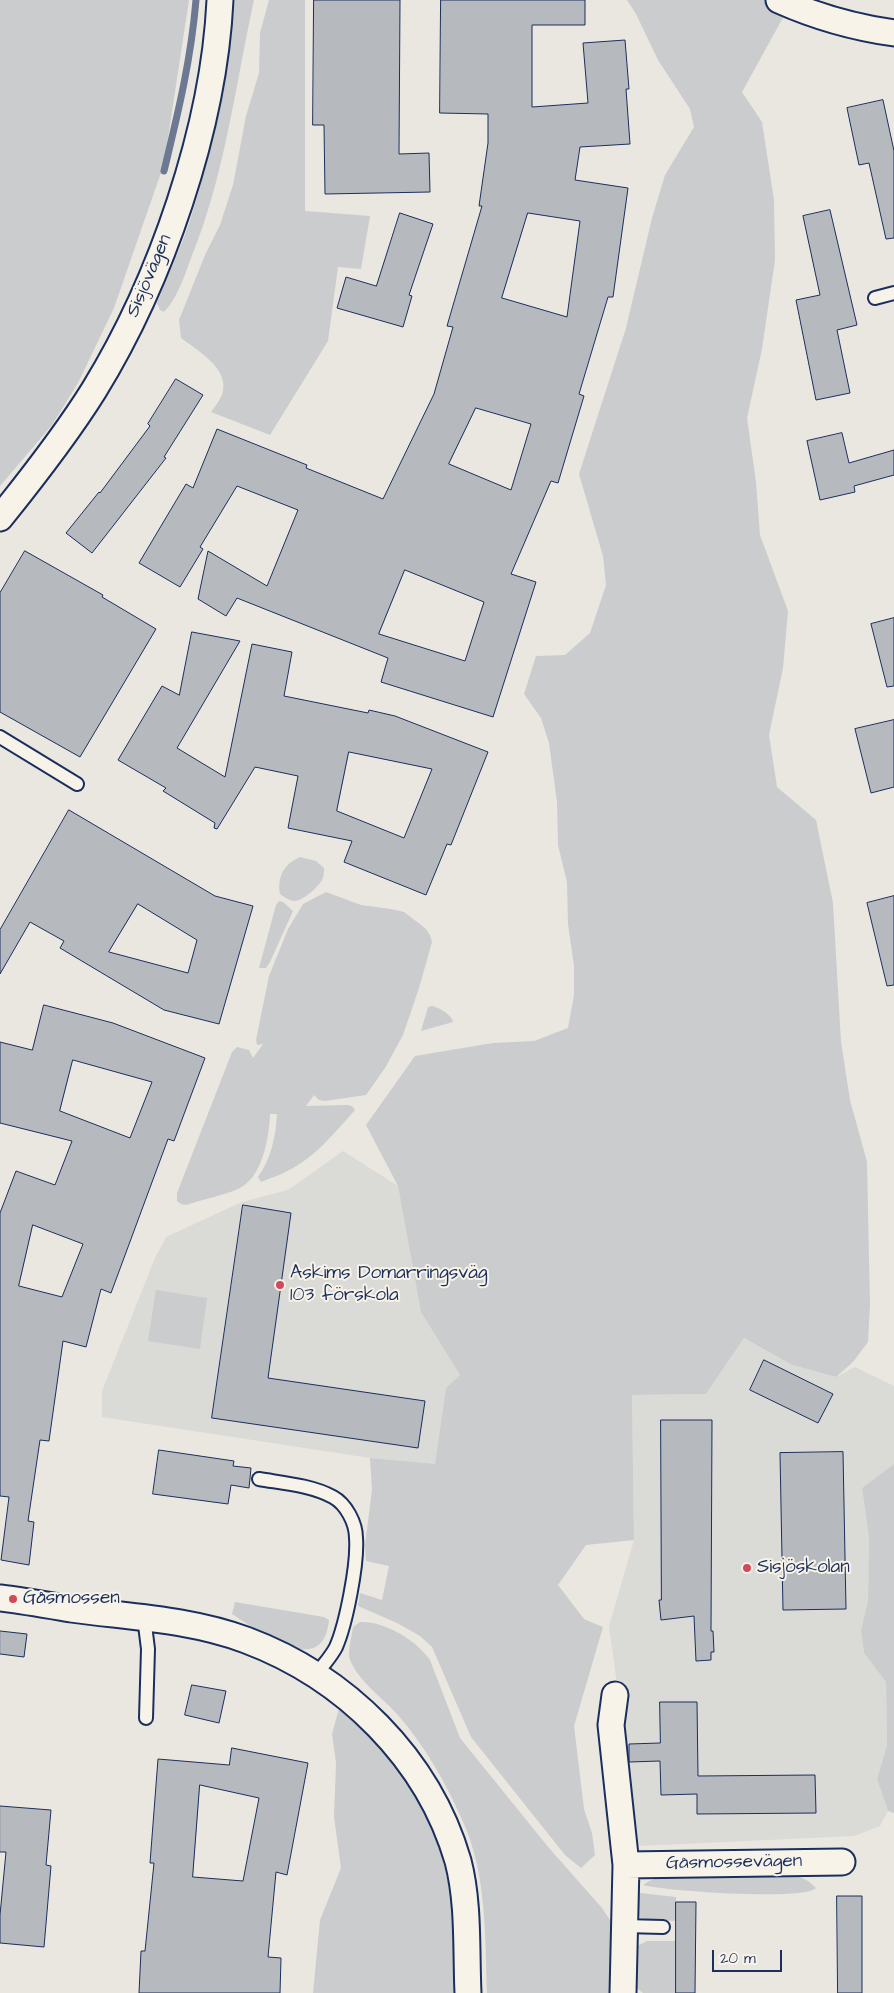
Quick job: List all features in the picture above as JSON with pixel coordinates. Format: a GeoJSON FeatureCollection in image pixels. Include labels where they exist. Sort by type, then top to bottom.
{"type":"FeatureCollection","features":[{"type":"Feature","properties":{"kind":"street","name":"Sisjövägen"},"geometry":{"type":"LineString","coordinates":[[0,518],[39,470],[94,390],[134,317],[162,252],[187,178],[204,113],[219,32],[220,0]]}},
{"type":"Feature","properties":{"kind":"street"},"geometry":{"type":"LineString","coordinates":[[779,0],[811,15],[859,28],[894,33]]}},
{"type":"Feature","properties":{"kind":"street"},"geometry":{"type":"LineString","coordinates":[[0,1598],[144,1617],[210,1630],[244,1640],[276,1653],[316,1675],[365,1712],[388,1735],[408,1761],[440,1812],[458,1862],[462,1882],[468,1993]]}},
{"type":"Feature","properties":{"kind":"street"},"geometry":{"type":"LineString","coordinates":[[615,1695],[611,1725],[626,1865],[623,1993]]}},
{"type":"Feature","properties":{"kind":"street","name":"Gåsmossevägen"},"geometry":{"type":"LineString","coordinates":[[626,1865],[842,1862]]}},
{"type":"Feature","properties":{"kind":"lane"},"geometry":{"type":"LineString","coordinates":[[874,298],[894,293]]}},
{"type":"Feature","properties":{"kind":"lane"},"geometry":{"type":"LineString","coordinates":[[0,737],[77,784]]}},
{"type":"Feature","properties":{"kind":"lane"},"geometry":{"type":"LineString","coordinates":[[258,1479],[308,1488],[334,1497],[352,1519],[356,1538],[353,1580],[342,1630],[335,1648],[316,1675]]}},
{"type":"Feature","properties":{"kind":"lane"},"geometry":{"type":"LineString","coordinates":[[144,1617],[148,1649],[146,1718]]}},
{"type":"Feature","properties":{"kind":"lane"},"geometry":{"type":"LineString","coordinates":[[624,1926],[663,1927]]}},
{"type":"Feature","properties":{"kind":"shaded area"},"geometry":{"type":"Polygon","coordinates":[[[0,0],[189,0],[164,164],[114,308],[78,383],[52,425],[0,486],[0,0]]]}},
{"type":"Feature","properties":{"kind":"shaded area"},"geometry":{"type":"Polygon","coordinates":[[[235,0],[254,0],[221,163],[203,227],[186,272],[177,293],[164,312],[160,310],[157,303],[180,248],[207,161],[228,54],[235,0]]]}},
{"type":"Feature","properties":{"kind":"shaded area"},"geometry":{"type":"Polygon","coordinates":[[[269,0],[305,0],[305,211],[370,216],[361,269],[338,267],[328,341],[270,435],[211,412],[222,395],[224,386],[222,377],[204,355],[181,338],[179,320],[205,255],[220,225],[233,185],[246,116],[259,73],[260,33],[269,0]]]}},
{"type":"Feature","properties":{"kind":"shaded area"},"geometry":{"type":"Polygon","coordinates":[[[627,0],[786,0],[785,14],[742,92],[762,122],[774,200],[775,260],[762,349],[747,418],[756,482],[760,535],[788,611],[783,668],[769,735],[777,787],[816,820],[833,903],[841,1042],[850,1100],[867,1162],[870,1305],[868,1342],[853,1362],[836,1377],[792,1365],[744,1338],[706,1394],[632,1395],[634,1540],[586,1545],[558,1585],[584,1619],[603,1627],[574,1726],[584,1809],[592,1833],[595,1855],[581,1868],[565,1855],[471,1737],[432,1647],[420,1636],[397,1623],[358,1606],[360,1593],[382,1600],[389,1566],[366,1561],[365,1545],[372,1490],[370,1458],[435,1464],[446,1388],[460,1375],[421,1312],[398,1186],[366,1125],[415,1056],[493,1043],[534,1041],[568,1028],[574,995],[574,966],[568,924],[567,882],[558,845],[557,802],[549,743],[541,718],[524,694],[536,656],[565,655],[590,633],[606,585],[603,556],[579,474],[626,328],[652,218],[665,175],[694,127],[690,109],[658,60],[636,14],[627,0]]]}},
{"type":"Feature","properties":{"kind":"shaded area"},"geometry":{"type":"Polygon","coordinates":[[[300,857],[316,861],[324,868],[324,874],[314,890],[302,899],[294,901],[280,894],[279,888],[281,877],[286,867],[300,857]]]}},
{"type":"Feature","properties":{"kind":"shaded area"},"geometry":{"type":"Polygon","coordinates":[[[326,892],[361,905],[404,912],[425,928],[430,935],[432,942],[403,1035],[385,1068],[366,1095],[325,1101],[319,1100],[314,1095],[306,1106],[347,1105],[352,1106],[355,1110],[324,1144],[307,1159],[284,1173],[261,1182],[258,1177],[263,1170],[272,1147],[275,1131],[277,1114],[270,1114],[263,1156],[247,1184],[226,1194],[186,1205],[181,1204],[177,1201],[177,1193],[232,1052],[237,1047],[249,1050],[253,1058],[263,1044],[257,1045],[256,1040],[269,976],[288,929],[303,904],[326,892]]]}},
{"type":"Feature","properties":{"kind":"shaded area"},"geometry":{"type":"Polygon","coordinates":[[[279,901],[283,902],[293,911],[270,962],[266,968],[259,968],[276,905],[279,901]]]}},
{"type":"Feature","properties":{"kind":"shaded area"},"geometry":{"type":"Polygon","coordinates":[[[432,1006],[445,1012],[453,1022],[421,1031],[428,1007],[432,1006]]]}},
{"type":"Feature","properties":{"kind":"shaded area","name":"Askims Domarringsväg 103 förskola"},"geometry":{"type":"Polygon","coordinates":[[[343,1151],[398,1186],[421,1311],[460,1375],[446,1388],[435,1465],[370,1458],[102,1417],[102,1391],[155,1258],[166,1237],[242,1202],[288,1190],[343,1151]]]}},
{"type":"Feature","properties":{"kind":"shaded area"},"geometry":{"type":"Polygon","coordinates":[[[156,1290],[207,1298],[200,1349],[148,1341],[156,1290]]]}},
{"type":"Feature","properties":{"kind":"shaded area","name":"Sisjöskolan"},"geometry":{"type":"Polygon","coordinates":[[[744,1338],[792,1365],[836,1377],[855,1367],[894,1386],[894,1464],[862,1488],[869,1538],[868,1601],[861,1630],[864,1653],[886,1682],[887,1745],[877,1779],[888,1811],[880,1826],[854,1836],[639,1846],[609,1626],[634,1540],[632,1395],[706,1394],[744,1338]]]}},
{"type":"Feature","properties":{"kind":"shaded area"},"geometry":{"type":"Polygon","coordinates":[[[894,1464],[894,1813],[888,1811],[877,1779],[887,1745],[886,1682],[864,1653],[861,1630],[868,1601],[869,1538],[862,1488],[894,1464]]]}},
{"type":"Feature","properties":{"kind":"shaded area"},"geometry":{"type":"Polygon","coordinates":[[[235,1602],[324,1617],[329,1620],[324,1638],[315,1647],[303,1649],[288,1646],[258,1631],[232,1614],[235,1602]]]}},
{"type":"Feature","properties":{"kind":"shaded area"},"geometry":{"type":"Polygon","coordinates":[[[360,1622],[380,1625],[399,1633],[417,1645],[430,1660],[460,1738],[549,1848],[602,1908],[612,1923],[615,1993],[487,1993],[485,1929],[481,1886],[472,1844],[450,1795],[426,1753],[397,1714],[371,1689],[354,1668],[349,1657],[349,1648],[353,1627],[360,1622]]]}},
{"type":"Feature","properties":{"kind":"shaded area"},"geometry":{"type":"Polygon","coordinates":[[[340,1705],[373,1736],[403,1771],[420,1800],[434,1832],[448,1881],[453,1910],[455,1993],[313,1993],[320,1920],[341,1868],[334,1817],[336,1763],[332,1734],[340,1705]]]}},
{"type":"Feature","properties":{"kind":"shaded area"},"geometry":{"type":"Polygon","coordinates":[[[675,1877],[800,1877],[816,1888],[806,1892],[787,1894],[733,1894],[677,1890],[643,1885],[654,1879],[675,1877]]]}},
{"type":"Feature","properties":{"kind":"shaded area"},"geometry":{"type":"Polygon","coordinates":[[[640,1893],[676,1897],[676,1921],[649,1920],[635,1914],[636,1895],[640,1893]]]}},
{"type":"Feature","properties":{"kind":"shaded area"},"geometry":{"type":"Polygon","coordinates":[[[647,1941],[676,1941],[676,1993],[643,1993],[633,1985],[637,1946],[647,1941]]]}},
{"type":"Feature","properties":{"kind":"building"},"geometry":{"type":"Polygon","coordinates":[[[314,0],[400,0],[399,154],[429,153],[430,192],[325,194],[324,125],[313,125],[314,0]]]}},
{"type":"Feature","properties":{"kind":"building"},"geometry":{"type":"Polygon","coordinates":[[[441,0],[585,0],[585,25],[532,25],[532,107],[588,103],[583,43],[625,40],[629,89],[626,89],[630,144],[580,147],[575,180],[628,188],[613,297],[608,297],[579,394],[584,396],[558,483],[551,481],[511,574],[536,582],[493,717],[381,682],[388,658],[237,598],[226,616],[198,599],[208,551],[267,586],[298,510],[237,486],[200,547],[203,549],[180,587],[139,563],[186,484],[193,488],[217,429],[307,465],[306,468],[383,499],[434,394],[453,327],[447,326],[482,206],[479,206],[488,143],[488,114],[440,113],[441,0]],[[528,213],[502,298],[567,317],[580,221],[528,213]],[[476,408],[449,464],[511,490],[531,424],[476,408]],[[405,570],[379,634],[465,661],[484,602],[405,570]]]}},
{"type":"Feature","properties":{"kind":"building"},"geometry":{"type":"Polygon","coordinates":[[[883,100],[894,151],[894,238],[886,239],[869,163],[859,165],[847,108],[883,100]]]}},
{"type":"Feature","properties":{"kind":"building"},"geometry":{"type":"Polygon","coordinates":[[[830,210],[857,325],[837,330],[850,393],[816,400],[796,300],[820,295],[803,216],[830,210]]]}},
{"type":"Feature","properties":{"kind":"building"},"geometry":{"type":"Polygon","coordinates":[[[400,213],[433,224],[409,295],[412,296],[403,327],[337,308],[346,277],[376,286],[400,213]]]}},
{"type":"Feature","properties":{"kind":"building"},"geometry":{"type":"Polygon","coordinates":[[[176,379],[203,395],[164,457],[166,458],[92,553],[66,533],[100,493],[150,426],[148,424],[176,379]]]}},
{"type":"Feature","properties":{"kind":"building"},"geometry":{"type":"Polygon","coordinates":[[[842,433],[849,463],[894,450],[894,475],[854,486],[855,492],[820,500],[807,441],[842,433]]]}},
{"type":"Feature","properties":{"kind":"building"},"geometry":{"type":"Polygon","coordinates":[[[25,551],[103,595],[102,597],[156,629],[80,757],[0,712],[0,593],[25,551]]]}},
{"type":"Feature","properties":{"kind":"building"},"geometry":{"type":"Polygon","coordinates":[[[894,618],[894,686],[887,687],[871,624],[894,618]]]}},
{"type":"Feature","properties":{"kind":"building"},"geometry":{"type":"Polygon","coordinates":[[[192,632],[240,641],[177,748],[225,777],[252,644],[292,652],[284,696],[368,713],[369,710],[395,716],[488,752],[451,845],[447,844],[426,895],[344,862],[352,841],[288,828],[298,776],[255,767],[217,829],[214,828],[215,823],[163,791],[166,788],[118,760],[162,686],[179,695],[192,632]],[[349,752],[337,811],[404,838],[432,769],[349,752]]]}},
{"type":"Feature","properties":{"kind":"building"},"geometry":{"type":"Polygon","coordinates":[[[894,720],[894,787],[871,793],[855,729],[894,720]]]}},
{"type":"Feature","properties":{"kind":"building"},"geometry":{"type":"Polygon","coordinates":[[[69,810],[215,896],[253,906],[219,1024],[164,1010],[60,948],[64,941],[30,922],[0,974],[0,930],[69,810]],[[138,904],[109,952],[188,973],[197,940],[138,904]]]}},
{"type":"Feature","properties":{"kind":"building"},"geometry":{"type":"Polygon","coordinates":[[[894,896],[894,985],[887,986],[867,903],[894,896]]]}},
{"type":"Feature","properties":{"kind":"building"},"geometry":{"type":"Polygon","coordinates":[[[44,1005],[113,1023],[205,1058],[174,1141],[168,1139],[111,1293],[101,1289],[86,1347],[63,1341],[49,1441],[40,1440],[28,1521],[34,1522],[29,1565],[1,1560],[9,1497],[0,1496],[0,1213],[16,1171],[55,1185],[72,1141],[0,1123],[0,1042],[32,1050],[44,1005]],[[73,1060],[60,1111],[130,1138],[152,1082],[73,1060]],[[33,1225],[19,1286],[62,1297],[83,1244],[33,1225]]]}},
{"type":"Feature","properties":{"kind":"building"},"geometry":{"type":"Polygon","coordinates":[[[243,1205],[291,1213],[268,1378],[425,1401],[418,1448],[212,1418],[243,1205]]]}},
{"type":"Feature","properties":{"kind":"building"},"geometry":{"type":"Polygon","coordinates":[[[764,1360],[833,1394],[818,1423],[750,1390],[764,1360]]]}},
{"type":"Feature","properties":{"kind":"building"},"geometry":{"type":"Polygon","coordinates":[[[661,1420],[712,1420],[711,1631],[713,1631],[714,1652],[711,1652],[711,1660],[696,1661],[694,1616],[661,1620],[659,1600],[661,1600],[661,1420]]]}},
{"type":"Feature","properties":{"kind":"building"},"geometry":{"type":"Polygon","coordinates":[[[159,1450],[234,1461],[233,1466],[251,1468],[249,1488],[231,1485],[228,1504],[153,1494],[159,1450]]]}},
{"type":"Feature","properties":{"kind":"building"},"geometry":{"type":"Polygon","coordinates":[[[843,1452],[846,1609],[783,1610],[780,1453],[843,1452]]]}},
{"type":"Feature","properties":{"kind":"building"},"geometry":{"type":"Polygon","coordinates":[[[0,1631],[27,1634],[24,1657],[0,1654],[0,1631]]]}},
{"type":"Feature","properties":{"kind":"building"},"geometry":{"type":"Polygon","coordinates":[[[192,1685],[226,1691],[219,1723],[185,1715],[192,1685]]]}},
{"type":"Feature","properties":{"kind":"building"},"geometry":{"type":"Polygon","coordinates":[[[660,1702],[697,1702],[698,1776],[815,1775],[816,1813],[697,1814],[697,1794],[661,1795],[660,1761],[629,1762],[629,1744],[660,1743],[660,1702]]]}},
{"type":"Feature","properties":{"kind":"building"},"geometry":{"type":"Polygon","coordinates":[[[232,1748],[308,1763],[287,1875],[276,1872],[268,1957],[281,1958],[280,1993],[139,1993],[141,1951],[145,1951],[154,1863],[150,1863],[158,1759],[229,1765],[232,1748]],[[200,1785],[193,1877],[243,1881],[259,1798],[200,1785]]]}},
{"type":"Feature","properties":{"kind":"building"},"geometry":{"type":"Polygon","coordinates":[[[0,1806],[51,1810],[46,1865],[51,1866],[44,1947],[0,1943],[0,1915],[6,1852],[0,1852],[0,1806]]]}},
{"type":"Feature","properties":{"kind":"building"},"geometry":{"type":"Polygon","coordinates":[[[837,1896],[862,1896],[862,1993],[838,1993],[837,1896]]]}},
{"type":"Feature","properties":{"kind":"building"},"geometry":{"type":"Polygon","coordinates":[[[676,1902],[696,1902],[695,1993],[676,1993],[676,1902]]]}},
{"type":"Feature","properties":{"kind":"waterway"},"geometry":{"type":"LineString","coordinates":[[164,171],[187,65],[196,0]]}},
{"type":"Feature","properties":{"kind":"place","name":"Askims Domarringsväg 103 förskola"},"geometry":{"type":"Point","coordinates":[280,1285]}},
{"type":"Feature","properties":{"kind":"place","name":"Sisjöskolan"},"geometry":{"type":"Point","coordinates":[747,1568]}},
{"type":"Feature","properties":{"kind":"place","name":"Gåsmossen"},"geometry":{"type":"Point","coordinates":[13,1599]}}]}
